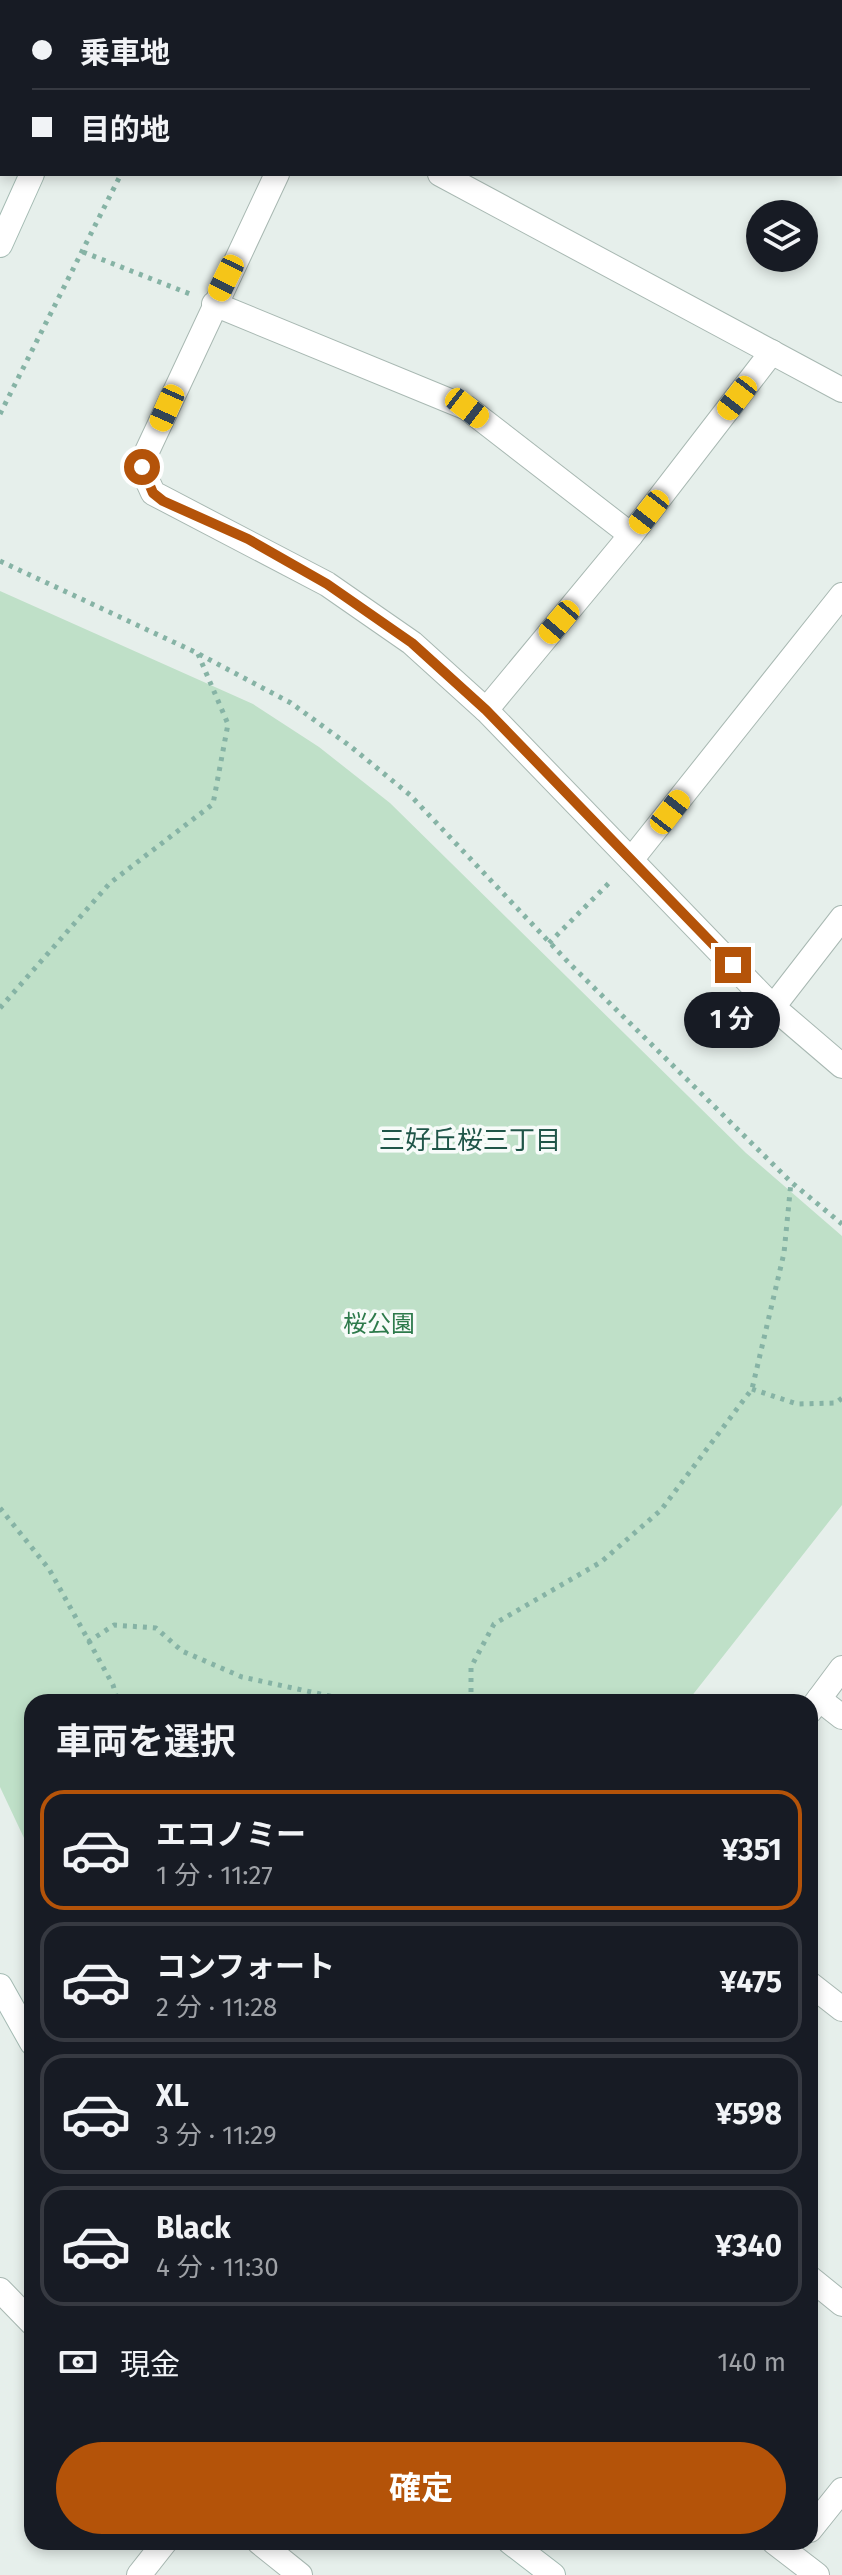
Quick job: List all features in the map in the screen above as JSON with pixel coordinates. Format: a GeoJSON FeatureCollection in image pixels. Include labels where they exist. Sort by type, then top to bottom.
{"type":"FeatureCollection","features":[{"type":"Feature","properties":{"kind":"street"},"geometry":{"type":"LineString","coordinates":[[0,245],[31,176]]}},
{"type":"Feature","properties":{"kind":"street"},"geometry":{"type":"LineString","coordinates":[[276,176],[143,460],[144,473],[153,493],[327,584],[412,643],[486,710],[773,1007],[842,1066]]}},
{"type":"Feature","properties":{"kind":"street"},"geometry":{"type":"LineString","coordinates":[[444,176],[842,390]]}},
{"type":"Feature","properties":{"kind":"street"},"geometry":{"type":"LineString","coordinates":[[214,304],[467,408],[631,535]]}},
{"type":"Feature","properties":{"kind":"street"},"geometry":{"type":"LineString","coordinates":[[486,710],[631,535],[772,352]]}},
{"type":"Feature","properties":{"kind":"street"},"geometry":{"type":"LineString","coordinates":[[631,860],[842,595]]}},
{"type":"Feature","properties":{"kind":"street"},"geometry":{"type":"LineString","coordinates":[[773,1007],[842,918]]}},
{"type":"Feature","properties":{"kind":"street"},"geometry":{"type":"LineString","coordinates":[[818,1701],[842,1668]]}},
{"type":"Feature","properties":{"kind":"street"},"geometry":{"type":"LineString","coordinates":[[818,1706],[842,1717]]}},
{"type":"Feature","properties":{"kind":"street"},"geometry":{"type":"LineString","coordinates":[[0,1986],[24,2029]]}},
{"type":"Feature","properties":{"kind":"street"},"geometry":{"type":"LineString","coordinates":[[818,1990],[842,2009]]}},
{"type":"Feature","properties":{"kind":"street"},"geometry":{"type":"LineString","coordinates":[[818,2284],[842,2304]]}},
{"type":"Feature","properties":{"kind":"street"},"geometry":{"type":"LineString","coordinates":[[0,2290],[24,2315]]}},
{"type":"Feature","properties":{"kind":"street"},"geometry":{"type":"LineString","coordinates":[[818,2520],[842,2490]]}},
{"type":"Feature","properties":{"kind":"street"},"geometry":{"type":"LineString","coordinates":[[139,2575],[159,2550]]}},
{"type":"Feature","properties":{"kind":"street"},"geometry":{"type":"LineString","coordinates":[[269,2550],[300,2575]]}},
{"type":"Feature","properties":{"kind":"street"},"geometry":{"type":"LineString","coordinates":[[520,2550],[553,2575]]}},
{"type":"Feature","properties":{"kind":"street"},"geometry":{"type":"LineString","coordinates":[[793,2550],[817,2575]]}},
{"type":"Feature","properties":{"kind":"path"},"geometry":{"type":"LineString","coordinates":[[0,414],[120,176]]}},
{"type":"Feature","properties":{"kind":"path"},"geometry":{"type":"LineString","coordinates":[[83,252],[214,304]]}},
{"type":"Feature","properties":{"kind":"path"},"geometry":{"type":"LineString","coordinates":[[0,561],[197,653],[291,703],[410,795],[549,943],[791,1182],[842,1224]]}},
{"type":"Feature","properties":{"kind":"path"},"geometry":{"type":"LineString","coordinates":[[0,1008],[110,883],[213,804],[228,724],[197,653]]}},
{"type":"Feature","properties":{"kind":"path"},"geometry":{"type":"LineString","coordinates":[[549,943],[631,860]]}},
{"type":"Feature","properties":{"kind":"path"},"geometry":{"type":"LineString","coordinates":[[471,1694],[471,1667],[494,1624],[601,1562],[661,1510],[752,1389],[784,1253],[791,1182]]}},
{"type":"Feature","properties":{"kind":"path"},"geometry":{"type":"LineString","coordinates":[[752,1389],[797,1404],[836,1403],[842,1398]]}},
{"type":"Feature","properties":{"kind":"path"},"geometry":{"type":"LineString","coordinates":[[0,1508],[49,1569],[116,1694]]}},
{"type":"Feature","properties":{"kind":"path"},"geometry":{"type":"LineString","coordinates":[[88,1642],[114,1625],[156,1628],[182,1651],[242,1677],[320,1694]]}},
{"type":"Feature","properties":{"kind":"green space","name":"桜公園"},"geometry":{"type":"Polygon","coordinates":[[[0,591],[253,704],[319,747],[390,803],[746,1153],[842,1236],[842,1505],[693,1694],[24,1694],[24,1838],[0,1787],[0,591]]]}},
{"type":"Feature","properties":{"kind":"district","name":"三好丘桜三丁目"},"geometry":{"type":"Point","coordinates":[470,1140]}},
{"type":"Feature","properties":{"kind":"route"},"geometry":{"type":"LineString","coordinates":[[142,467],[153,493],[163,501],[248,539],[327,584],[412,643],[486,710],[733,965]]}}]}
